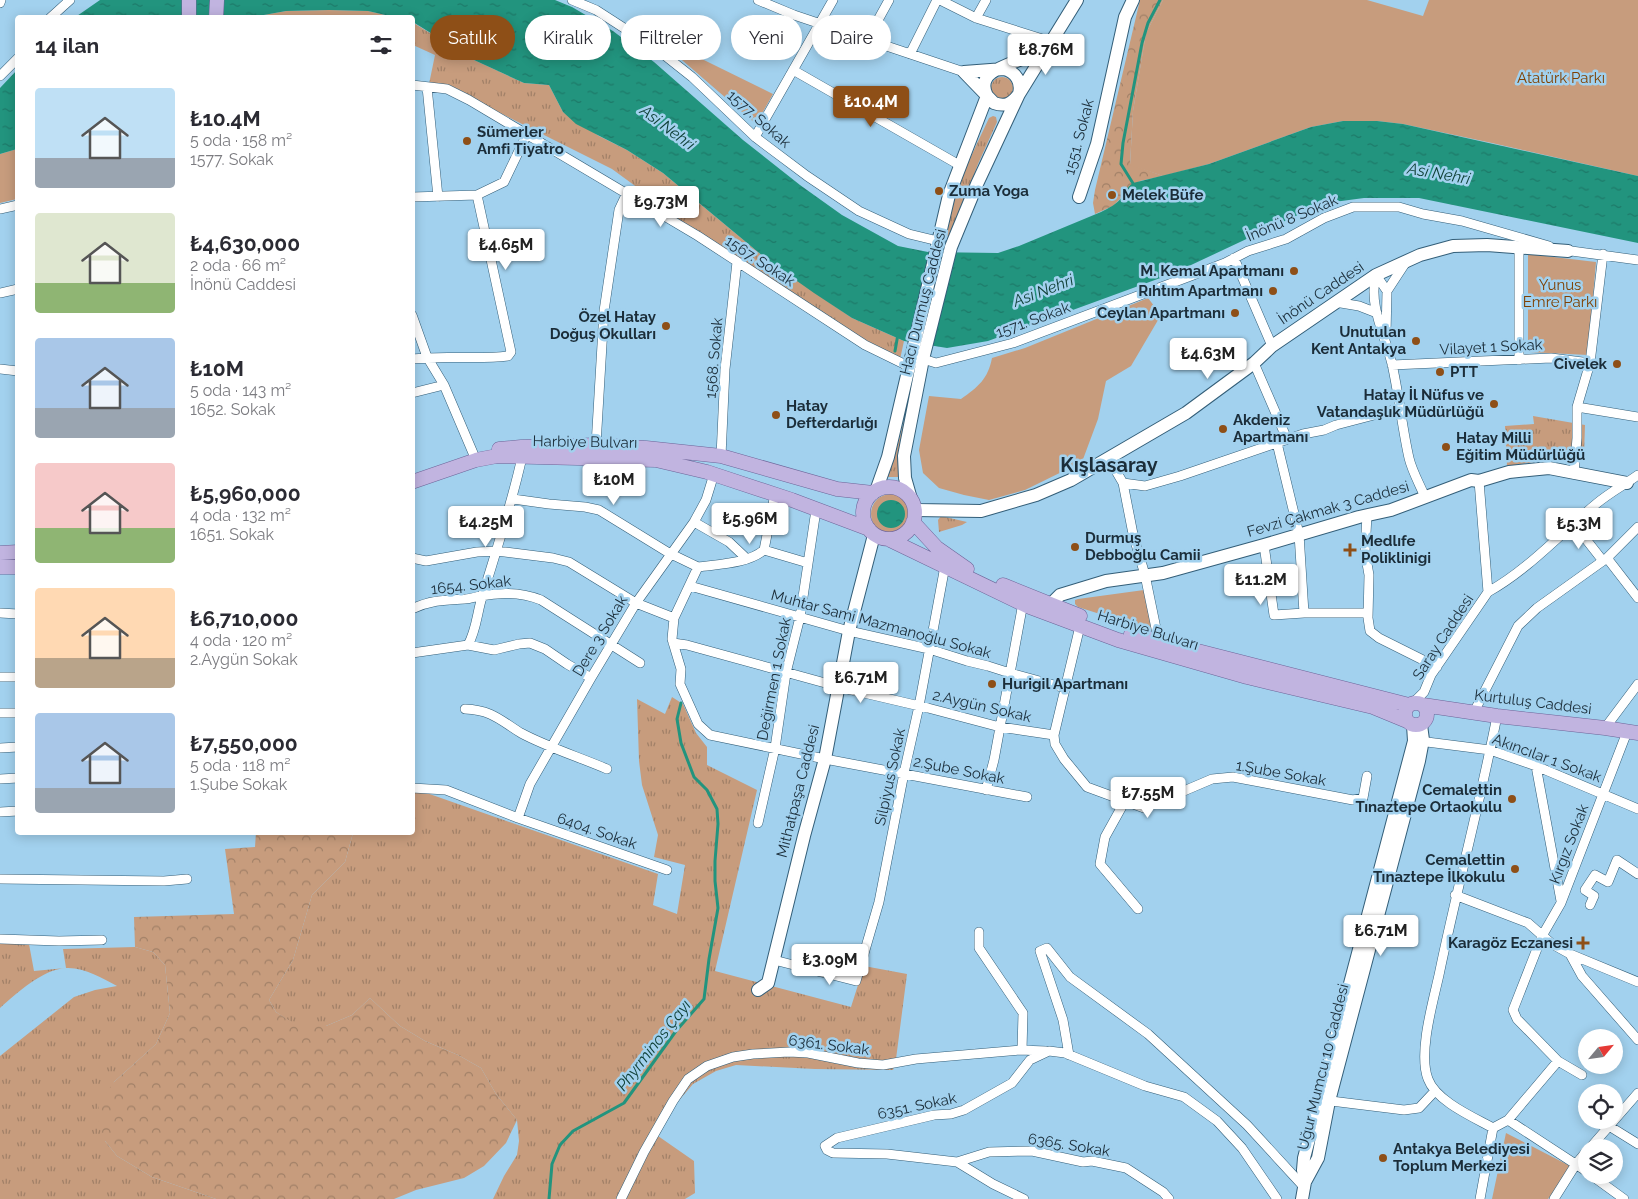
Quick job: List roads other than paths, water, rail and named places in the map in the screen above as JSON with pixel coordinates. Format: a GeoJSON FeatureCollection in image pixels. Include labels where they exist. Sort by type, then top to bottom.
{"type":"FeatureCollection","features":[{"type":"Feature","properties":{"kind":"main road"},"geometry":{"type":"LineString","coordinates":[[189,0],[189,15]]}},
{"type":"Feature","properties":{"kind":"main road"},"geometry":{"type":"LineString","coordinates":[[216,15],[217,0]]}},
{"type":"Feature","properties":{"kind":"main road","name":"Harbiye Bulvarı"},"geometry":{"type":"LineString","coordinates":[[415,473],[473,453],[521,447],[596,445],[721,456],[837,489],[874,492],[889,487],[898,488],[906,492],[913,510],[937,548],[970,571],[1080,626],[1118,640],[1160,647],[1415,704]]}},
{"type":"Feature","properties":{"kind":"main road","name":"Harbiye Bulvarı"},"geometry":{"type":"LineString","coordinates":[[415,481],[476,460],[498,456],[656,460],[714,474],[775,494],[871,532],[881,539],[890,540],[1023,603],[1049,609],[1118,631],[1247,677],[1373,707],[1414,724]]}},
{"type":"Feature","properties":{"kind":"main road"},"geometry":{"type":"LineString","coordinates":[[871,532],[864,513],[868,498],[874,492]]}},
{"type":"Feature","properties":{"kind":"main road"},"geometry":{"type":"LineString","coordinates":[[890,540],[904,534],[913,510]]}},
{"type":"Feature","properties":{"kind":"main road"},"geometry":{"type":"LineString","coordinates":[[0,553],[15,552]]}},
{"type":"Feature","properties":{"kind":"main road"},"geometry":{"type":"LineString","coordinates":[[0,567],[15,567]]}},
{"type":"Feature","properties":{"kind":"main road","name":"Kurtuluş Caddesi"},"geometry":{"type":"LineString","coordinates":[[1415,704],[1633,732]]}},
{"type":"Feature","properties":{"kind":"main road","name":"Uğur Mumcu 10 Caddesi"},"geometry":{"type":"LineString","coordinates":[[1415,704],[1426,708],[1427,716],[1424,722],[1414,724],[1405,718],[1405,710],[1415,704]]}},
{"type":"Feature","properties":{"kind":"street"},"geometry":{"type":"LineString","coordinates":[[53,15],[70,0]]}},
{"type":"Feature","properties":{"kind":"street","name":"1577. Sokak"},"geometry":{"type":"LineString","coordinates":[[572,0],[596,10],[658,50],[692,77],[755,137],[807,176],[859,211],[909,234],[938,241]]}},
{"type":"Feature","properties":{"kind":"street"},"geometry":{"type":"LineString","coordinates":[[758,0],[794,16],[812,22]]}},
{"type":"Feature","properties":{"kind":"street"},"geometry":{"type":"LineString","coordinates":[[825,15],[833,0]]}},
{"type":"Feature","properties":{"kind":"street"},"geometry":{"type":"LineString","coordinates":[[880,15],[888,0]]}},
{"type":"Feature","properties":{"kind":"street"},"geometry":{"type":"LineString","coordinates":[[910,54],[938,0],[976,18],[1052,43]]}},
{"type":"Feature","properties":{"kind":"street"},"geometry":{"type":"LineString","coordinates":[[976,18],[986,0]]}},
{"type":"Feature","properties":{"kind":"street","name":"Hacı Durmuş Caddesi"},"geometry":{"type":"LineString","coordinates":[[913,510],[905,478],[904,456],[923,359],[952,247],[977,184],[1018,94],[1052,43],[1077,0]]}},
{"type":"Feature","properties":{"kind":"street","name":"1551. Sokak"},"geometry":{"type":"LineString","coordinates":[[1079,197],[1097,144],[1125,17],[1133,0]]}},
{"type":"Feature","properties":{"kind":"street"},"geometry":{"type":"LineString","coordinates":[[755,137],[812,38]]}},
{"type":"Feature","properties":{"kind":"street","name":"Hacı Durmuş Caddesi"},"geometry":{"type":"LineString","coordinates":[[874,492],[888,457],[949,195],[987,96],[984,90],[986,80],[992,72],[1042,51],[1052,43]]}},
{"type":"Feature","properties":{"kind":"street"},"geometry":{"type":"LineString","coordinates":[[891,48],[964,72],[1008,70],[1020,83],[1018,94],[1011,103],[1005,105],[994,103],[964,72]]}},
{"type":"Feature","properties":{"kind":"street"},"geometry":{"type":"LineString","coordinates":[[0,76],[15,62]]}},
{"type":"Feature","properties":{"kind":"street"},"geometry":{"type":"LineString","coordinates":[[793,70],[961,166]]}},
{"type":"Feature","properties":{"kind":"street","name":"1567. Sokak"},"geometry":{"type":"LineString","coordinates":[[415,85],[447,89],[469,100],[627,193],[865,346],[909,362]]}},
{"type":"Feature","properties":{"kind":"street"},"geometry":{"type":"LineString","coordinates":[[427,87],[438,197]]}},
{"type":"Feature","properties":{"kind":"street"},"geometry":{"type":"LineString","coordinates":[[415,197],[477,195],[504,182],[527,134]]}},
{"type":"Feature","properties":{"kind":"street"},"geometry":{"type":"LineString","coordinates":[[596,445],[604,311],[619,210],[627,193]]}},
{"type":"Feature","properties":{"kind":"street"},"geometry":{"type":"LineString","coordinates":[[415,359],[427,357],[493,358],[508,356],[511,352],[477,195]]}},
{"type":"Feature","properties":{"kind":"street"},"geometry":{"type":"LineString","coordinates":[[0,209],[15,206]]}},
{"type":"Feature","properties":{"kind":"street","name":"İnönü 8 Sokak"},"geometry":{"type":"LineString","coordinates":[[1149,292],[1248,251],[1286,238],[1324,218],[1352,207],[1399,207],[1423,214],[1462,221],[1568,251]]}},
{"type":"Feature","properties":{"kind":"street","name":"İnönü Caddesi"},"geometry":{"type":"LineString","coordinates":[[913,510],[981,511],[1036,495],[1071,480],[1186,413],[1254,363],[1272,346],[1376,275],[1420,255],[1453,246],[1486,245],[1603,254],[1638,260]]}},
{"type":"Feature","properties":{"kind":"street"},"geometry":{"type":"LineString","coordinates":[[1519,247],[1519,360]]}},
{"type":"Feature","properties":{"kind":"street"},"geometry":{"type":"LineString","coordinates":[[1574,474],[1577,407],[1590,363],[1603,254]]}},
{"type":"Feature","properties":{"kind":"street"},"geometry":{"type":"LineString","coordinates":[[1234,258],[1272,346]]}},
{"type":"Feature","properties":{"kind":"street","name":"1568. Sokak"},"geometry":{"type":"LineString","coordinates":[[721,456],[725,369],[737,262]]}},
{"type":"Feature","properties":{"kind":"street"},"geometry":{"type":"LineString","coordinates":[[1386,343],[1387,291],[1406,262]]}},
{"type":"Feature","properties":{"kind":"street"},"geometry":{"type":"LineString","coordinates":[[1376,275],[1387,291]]}},
{"type":"Feature","properties":{"kind":"street"},"geometry":{"type":"LineString","coordinates":[[1376,275],[1372,287],[1377,313],[1392,365],[1409,459],[1425,497]]}},
{"type":"Feature","properties":{"kind":"street"},"geometry":{"type":"LineString","coordinates":[[0,293],[15,290]]}},
{"type":"Feature","properties":{"kind":"street","name":"1571. Sokak"},"geometry":{"type":"LineString","coordinates":[[923,359],[936,363],[1013,343],[1149,292]]}},
{"type":"Feature","properties":{"kind":"street"},"geometry":{"type":"LineString","coordinates":[[1335,302],[1359,306],[1377,313]]}},
{"type":"Feature","properties":{"kind":"street"},"geometry":{"type":"LineString","coordinates":[[415,323],[427,357],[444,385],[473,453]]}},
{"type":"Feature","properties":{"kind":"street","name":"Vilayet 1 Sokak"},"geometry":{"type":"LineString","coordinates":[[1392,365],[1551,358],[1590,363]]}},
{"type":"Feature","properties":{"kind":"street"},"geometry":{"type":"LineString","coordinates":[[1254,363],[1286,439]]}},
{"type":"Feature","properties":{"kind":"street"},"geometry":{"type":"LineString","coordinates":[[0,369],[15,370]]}},
{"type":"Feature","properties":{"kind":"street"},"geometry":{"type":"LineString","coordinates":[[415,392],[444,385]]}},
{"type":"Feature","properties":{"kind":"street"},"geometry":{"type":"LineString","coordinates":[[1577,407],[1638,417]]}},
{"type":"Feature","properties":{"kind":"street"},"geometry":{"type":"LineString","coordinates":[[1123,483],[1145,486],[1189,473],[1286,439],[1401,408]]}},
{"type":"Feature","properties":{"kind":"street"},"geometry":{"type":"LineString","coordinates":[[1276,443],[1299,534],[1304,613]]}},
{"type":"Feature","properties":{"kind":"street"},"geometry":{"type":"LineString","coordinates":[[468,645],[474,633],[482,596],[513,499],[522,457]]}},
{"type":"Feature","properties":{"kind":"street"},"geometry":{"type":"LineString","coordinates":[[1108,459],[1123,483],[1160,647]]}},
{"type":"Feature","properties":{"kind":"street","name":"Fevzi Çakmak 3 Caddesi"},"geometry":{"type":"LineString","coordinates":[[1049,609],[1060,595],[1106,581],[1163,573],[1367,515],[1391,510],[1471,480],[1479,481],[1509,472],[1549,468],[1574,474],[1633,479]]}},
{"type":"Feature","properties":{"kind":"street","name":"Dere 3 Sokak"},"geometry":{"type":"LineString","coordinates":[[518,818],[530,784],[590,678],[669,553],[694,522],[706,500],[714,474]]}},
{"type":"Feature","properties":{"kind":"street","name":"Saray Caddesi"},"geometry":{"type":"LineString","coordinates":[[1415,704],[1424,692],[1437,667],[1488,592],[1502,584],[1598,503],[1633,479]]}},
{"type":"Feature","properties":{"kind":"street"},"geometry":{"type":"LineString","coordinates":[[1479,481],[1488,592]]}},
{"type":"Feature","properties":{"kind":"street"},"geometry":{"type":"LineString","coordinates":[[513,499],[599,510],[669,553],[698,567],[747,559],[764,550],[775,494]]}},
{"type":"Feature","properties":{"kind":"street","name":"Değirmen 1 Sokak"},"geometry":{"type":"LineString","coordinates":[[758,823],[774,748],[786,672],[800,617],[816,510]]}},
{"type":"Feature","properties":{"kind":"street"},"geometry":{"type":"LineString","coordinates":[[1367,515],[1365,552],[1369,575],[1368,613],[1370,631],[1379,638],[1437,667]]}},
{"type":"Feature","properties":{"kind":"street"},"geometry":{"type":"LineString","coordinates":[[694,522],[729,542],[747,559]]}},
{"type":"Feature","properties":{"kind":"street"},"geometry":{"type":"LineString","coordinates":[[1574,524],[1637,596]]}},
{"type":"Feature","properties":{"kind":"street"},"geometry":{"type":"LineString","coordinates":[[1474,712],[1518,626],[1537,608],[1605,560],[1638,527]]}},
{"type":"Feature","properties":{"kind":"street","name":"Mithatpaşa Caddesi"},"geometry":{"type":"LineString","coordinates":[[758,990],[768,983],[825,759],[849,631],[871,532]]}},
{"type":"Feature","properties":{"kind":"street"},"geometry":{"type":"LineString","coordinates":[[1264,545],[1274,616],[1304,613],[1368,613]]}},
{"type":"Feature","properties":{"kind":"street"},"geometry":{"type":"LineString","coordinates":[[764,550],[808,563]]}},
{"type":"Feature","properties":{"kind":"street"},"geometry":{"type":"LineString","coordinates":[[415,559],[426,561],[477,552],[497,551],[553,558],[569,562],[636,603],[674,618],[698,567]]}},
{"type":"Feature","properties":{"kind":"street","name":"Silpiyus Sokak"},"geometry":{"type":"LineString","coordinates":[[774,960],[856,980],[879,902],[945,566]]}},
{"type":"Feature","properties":{"kind":"street","name":"Muhtar Sami Mazmanoğlu Sokak"},"geometry":{"type":"LineString","coordinates":[[690,586],[849,631],[929,649],[1010,674],[1066,688]]}},
{"type":"Feature","properties":{"kind":"street","name":"1654. Sokak"},"geometry":{"type":"LineString","coordinates":[[415,608],[440,600],[518,593],[532,596],[640,663]]}},
{"type":"Feature","properties":{"kind":"street"},"geometry":{"type":"LineString","coordinates":[[986,790],[1000,727],[1023,603]]}},
{"type":"Feature","properties":{"kind":"street"},"geometry":{"type":"LineString","coordinates":[[0,614],[15,614]]}},
{"type":"Feature","properties":{"kind":"street","name":"2.Şube Sokak"},"geometry":{"type":"LineString","coordinates":[[674,618],[673,643],[681,669],[680,684],[698,724],[710,734],[825,759],[1027,796]]}},
{"type":"Feature","properties":{"kind":"street"},"geometry":{"type":"LineString","coordinates":[[1054,735],[1080,626]]}},
{"type":"Feature","properties":{"kind":"street"},"geometry":{"type":"LineString","coordinates":[[415,653],[468,645],[494,650],[530,643],[545,649],[590,678]]}},
{"type":"Feature","properties":{"kind":"street","name":"2.Aygün Sokak"},"geometry":{"type":"LineString","coordinates":[[673,643],[687,645],[1000,727],[1054,735]]}},
{"type":"Feature","properties":{"kind":"street"},"geometry":{"type":"LineString","coordinates":[[0,677],[15,677]]}},
{"type":"Feature","properties":{"kind":"street"},"geometry":{"type":"LineString","coordinates":[[1605,728],[1638,684]]}},
{"type":"Feature","properties":{"kind":"street"},"geometry":{"type":"LineString","coordinates":[[465,708],[478,709],[492,714],[521,733],[607,768]]}},
{"type":"Feature","properties":{"kind":"street"},"geometry":{"type":"LineString","coordinates":[[0,712],[15,713]]}},
{"type":"Feature","properties":{"kind":"street"},"geometry":{"type":"LineString","coordinates":[[1493,1128],[1450,1103],[1435,1091],[1428,1078],[1425,1058],[1427,1036],[1456,895],[1497,716]]}},
{"type":"Feature","properties":{"kind":"street","name":"Uğur Mumcu 10 Caddesi"},"geometry":{"type":"LineString","coordinates":[[1304,1189],[1303,1164],[1325,1100],[1418,741],[1414,724]]}},
{"type":"Feature","properties":{"kind":"street","name":"Kırgız Sokak"},"geometry":{"type":"LineString","coordinates":[[1582,1075],[1558,1061],[1516,1020],[1514,1010],[1542,936],[1561,903],[1603,793],[1633,732]]}},
{"type":"Feature","properties":{"kind":"street","name":"1.Şube Sokak"},"geometry":{"type":"LineString","coordinates":[[1054,735],[1054,744],[1087,787],[1144,808],[1212,779],[1232,776],[1353,800],[1364,798],[1367,776]]}},
{"type":"Feature","properties":{"kind":"street","name":"Akıncılar 1 Sokak"},"geometry":{"type":"LineString","coordinates":[[1418,741],[1490,750],[1536,766],[1638,809]]}},
{"type":"Feature","properties":{"kind":"street"},"geometry":{"type":"LineString","coordinates":[[0,748],[15,748]]}},
{"type":"Feature","properties":{"kind":"street"},"geometry":{"type":"LineString","coordinates":[[1536,766],[1561,903]]}},
{"type":"Feature","properties":{"kind":"street"},"geometry":{"type":"LineString","coordinates":[[0,779],[15,778]]}},
{"type":"Feature","properties":{"kind":"street","name":"6404. Sokak"},"geometry":{"type":"LineString","coordinates":[[415,788],[446,790],[518,818],[666,870]]}},
{"type":"Feature","properties":{"kind":"street"},"geometry":{"type":"LineString","coordinates":[[1125,801],[1105,837],[1100,864],[1138,909]]}},
{"type":"Feature","properties":{"kind":"street"},"geometry":{"type":"LineString","coordinates":[[0,812],[15,811]]}},
{"type":"Feature","properties":{"kind":"street"},"geometry":{"type":"LineString","coordinates":[[1590,905],[1594,896],[1585,890],[1595,875],[1608,882],[1617,860],[1638,874]]}},
{"type":"Feature","properties":{"kind":"street"},"geometry":{"type":"LineString","coordinates":[[0,879],[164,881],[187,879]]}},
{"type":"Feature","properties":{"kind":"street"},"geometry":{"type":"LineString","coordinates":[[1456,895],[1528,923],[1542,936],[1570,954],[1638,982]]}},
{"type":"Feature","properties":{"kind":"street"},"geometry":{"type":"LineString","coordinates":[[979,932],[979,948],[1023,1013],[1022,1050]]}},
{"type":"Feature","properties":{"kind":"street"},"geometry":{"type":"LineString","coordinates":[[0,939],[102,940]]}},
{"type":"Feature","properties":{"kind":"street"},"geometry":{"type":"LineString","coordinates":[[1069,1055],[1063,1020],[1040,951],[1047,948],[1070,977],[1148,1034],[1247,1125],[1304,1189]]}},
{"type":"Feature","properties":{"kind":"street"},"geometry":{"type":"LineString","coordinates":[[1570,954],[1582,976],[1638,1040]]}},
{"type":"Feature","properties":{"kind":"street","name":"6361. Sokak"},"geometry":{"type":"LineString","coordinates":[[621,1199],[644,1152],[673,1101],[688,1080],[707,1066],[733,1057],[789,1052],[808,1053],[858,1063],[883,1065],[916,1059],[1022,1050],[1049,1051]]}},
{"type":"Feature","properties":{"kind":"street"},"geometry":{"type":"LineString","coordinates":[[1049,1051],[1069,1055],[1145,1086],[1184,1097],[1217,1121],[1242,1148],[1277,1199]]}},
{"type":"Feature","properties":{"kind":"street","name":"6351. Sokak"},"geometry":{"type":"LineString","coordinates":[[1024,1199],[993,1184],[957,1162],[887,1154],[834,1153],[827,1150],[825,1146],[837,1138],[964,1110],[1012,1084],[1030,1060],[1049,1051]]}},
{"type":"Feature","properties":{"kind":"street"},"geometry":{"type":"LineString","coordinates":[[1493,1128],[1508,1120],[1558,1061]]}},
{"type":"Feature","properties":{"kind":"street"},"geometry":{"type":"LineString","coordinates":[[1325,1100],[1404,1110],[1419,1108],[1435,1091]]}},
{"type":"Feature","properties":{"kind":"street"},"geometry":{"type":"LineString","coordinates":[[1623,1110],[1638,1093]]}},
{"type":"Feature","properties":{"kind":"street"},"geometry":{"type":"LineString","coordinates":[[1508,1120],[1576,1164]]}},
{"type":"Feature","properties":{"kind":"street"},"geometry":{"type":"LineString","coordinates":[[1480,1199],[1493,1128]]}},
{"type":"Feature","properties":{"kind":"street"},"geometry":{"type":"LineString","coordinates":[[1598,1139],[1606,1129]]}},
{"type":"Feature","properties":{"kind":"street"},"geometry":{"type":"LineString","coordinates":[[1614,1129],[1638,1144]]}},
{"type":"Feature","properties":{"kind":"street","name":"6365. Sokak"},"geometry":{"type":"LineString","coordinates":[[957,1162],[989,1152],[1032,1151],[1083,1162],[1092,1161],[1126,1168],[1163,1192],[1169,1199]]}},
{"type":"Feature","properties":{"kind":"street"},"geometry":{"type":"LineString","coordinates":[[1554,1199],[1578,1162]]}},
{"type":"Feature","properties":{"kind":"street"},"geometry":{"type":"LineString","coordinates":[[1603,1184],[1624,1199]]}},
{"type":"Feature","properties":{"kind":"water","name":"Asi Nehri"},"geometry":{"type":"Polygon","coordinates":[[[100,0],[555,0],[586,15],[525,15],[525,60],[611,60],[611,30],[621,37],[621,60],[651,60],[743,140],[842,215],[898,246],[928,252],[998,253],[1113,206],[1133,183],[1209,164],[1311,127],[1343,121],[1377,121],[1403,124],[1638,176],[1638,243],[1419,198],[1364,198],[1334,202],[1302,213],[1174,273],[988,341],[947,348],[904,341],[852,318],[814,293],[770,262],[663,173],[627,150],[576,124],[563,112],[549,85],[524,83],[474,60],[515,60],[515,15],[430,15],[430,33],[415,23],[415,15],[385,15],[368,11],[329,10],[286,11],[264,15],[78,15],[100,0]]]}},
{"type":"Feature","properties":{"kind":"water"},"geometry":{"type":"Polygon","coordinates":[[[15,72],[15,150],[0,154],[0,88],[15,72]]]}},
{"type":"Feature","properties":{"kind":"water"},"geometry":{"type":"Polygon","coordinates":[[[891,500],[901,504],[905,514],[901,524],[891,528],[881,524],[877,514],[881,504],[891,500]]]}},
{"type":"Feature","properties":{"kind":"waterway"},"geometry":{"type":"LineString","coordinates":[[1134,185],[1121,164],[1123,143],[1142,43],[1148,23],[1160,0]]}},
{"type":"Feature","properties":{"kind":"waterway","name":"Phyrminos Çayı"},"geometry":{"type":"LineString","coordinates":[[895,351],[898,334]]}},
{"type":"Feature","properties":{"kind":"waterway","name":"Phyrminos Çayı"},"geometry":{"type":"LineString","coordinates":[[549,1199],[552,1164],[560,1145],[573,1131],[624,1103],[676,1031],[704,999],[718,908],[715,881],[717,809],[707,790],[694,777],[681,743],[677,719],[681,703]]}},
{"type":"Feature","properties":{"kind":"place","name":"Sümerler Amfi Tiyatro"},"geometry":{"type":"Point","coordinates":[467,141]}},
{"type":"Feature","properties":{"kind":"place","name":"Zuma Yoga"},"geometry":{"type":"Point","coordinates":[939,191]}},
{"type":"Feature","properties":{"kind":"place","name":"Melek Büfe"},"geometry":{"type":"Point","coordinates":[1112,195]}},
{"type":"Feature","properties":{"kind":"place","name":"M. Kemal Apartmanı"},"geometry":{"type":"Point","coordinates":[1294,271]}},
{"type":"Feature","properties":{"kind":"place","name":"Rıhtım Apartmanı"},"geometry":{"type":"Point","coordinates":[1273,291]}},
{"type":"Feature","properties":{"kind":"place","name":"Ceylan Apartmanı"},"geometry":{"type":"Point","coordinates":[1235,313]}},
{"type":"Feature","properties":{"kind":"place","name":"Özel Hatay Doğuş Okulları"},"geometry":{"type":"Point","coordinates":[666,326]}},
{"type":"Feature","properties":{"kind":"place","name":"Unutulan Kent Antakya"},"geometry":{"type":"Point","coordinates":[1416,341]}},
{"type":"Feature","properties":{"kind":"place","name":"Civelek"},"geometry":{"type":"Point","coordinates":[1617,364]}},
{"type":"Feature","properties":{"kind":"place","name":"PTT"},"geometry":{"type":"Point","coordinates":[1440,372]}},
{"type":"Feature","properties":{"kind":"place","name":"Hatay İl Nüfus ve Vatandaşlık Müdürlüğü"},"geometry":{"type":"Point","coordinates":[1494,404]}},
{"type":"Feature","properties":{"kind":"place","name":"Hatay Defterdarlığı"},"geometry":{"type":"Point","coordinates":[776,415]}},
{"type":"Feature","properties":{"kind":"place","name":"Akdeniz Apartmanı"},"geometry":{"type":"Point","coordinates":[1223,429]}},
{"type":"Feature","properties":{"kind":"place","name":"Hatay Milli Eğitim Müdürlüğü"},"geometry":{"type":"Point","coordinates":[1446,447]}},
{"type":"Feature","properties":{"kind":"place","name":"Durmuş Debboğlu Camii"},"geometry":{"type":"Point","coordinates":[1075,547]}},
{"type":"Feature","properties":{"kind":"place","name":"Medlıfe Poliklinigi"},"geometry":{"type":"Point","coordinates":[1350,550]}},
{"type":"Feature","properties":{"kind":"place","name":"Hurigil Apartmanı"},"geometry":{"type":"Point","coordinates":[992,684]}},
{"type":"Feature","properties":{"kind":"place","name":"Cemalettin Tınaztepe Ortaokulu"},"geometry":{"type":"Point","coordinates":[1512,799]}},
{"type":"Feature","properties":{"kind":"place","name":"Cemalettin Tınaztepe İlkokulu"},"geometry":{"type":"Point","coordinates":[1515,869]}},
{"type":"Feature","properties":{"kind":"place","name":"Karagöz Eczanesi"},"geometry":{"type":"Point","coordinates":[1583,943]}},
{"type":"Feature","properties":{"kind":"place","name":"Antakya Belediyesi Toplum Merkezi"},"geometry":{"type":"Point","coordinates":[1383,1158]}},
{"type":"Feature","properties":{"kind":"district","name":"Kışlasaray"},"geometry":{"type":"Point","coordinates":[1109,465]}},
{"type":"Feature","properties":{"kind":"park label","name":"Atatürk Parkı"},"geometry":{"type":"Point","coordinates":[1561,78]}},
{"type":"Feature","properties":{"kind":"park label","name":"Yunus Emre Parkı"},"geometry":{"type":"Point","coordinates":[1560,294]}}]}
